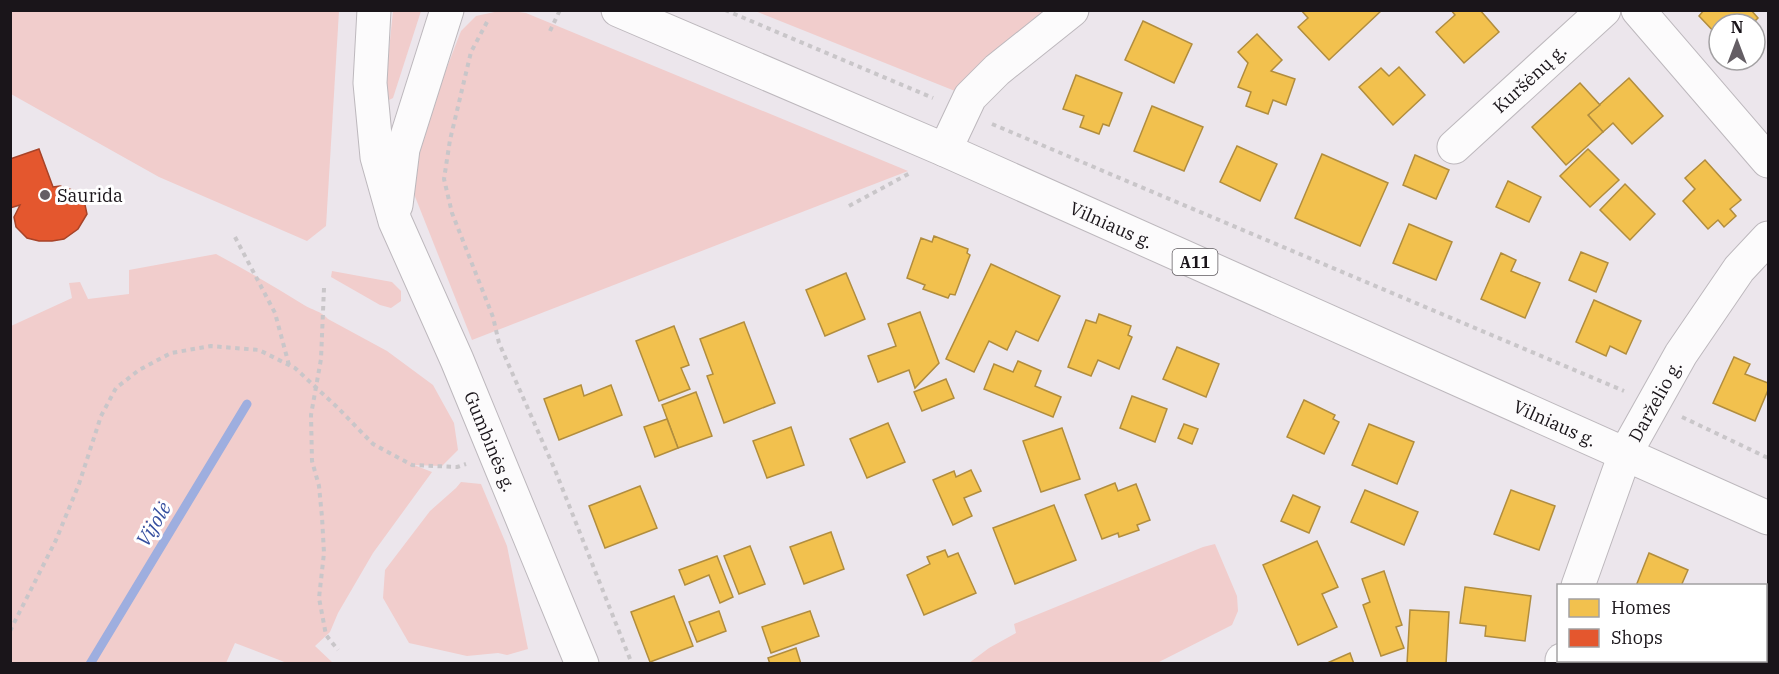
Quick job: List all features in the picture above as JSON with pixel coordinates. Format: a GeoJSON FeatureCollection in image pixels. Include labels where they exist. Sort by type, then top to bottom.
{"type":"FeatureCollection","features":[{"type":"Feature","properties":{"kind":"main road","name":"Gumbinės g."},"geometry":{"type":"LineString","coordinates":[[374,10],[370,83],[377,157],[394,221],[456,360],[582,663]]}},
{"type":"Feature","properties":{"kind":"main road"},"geometry":{"type":"LineString","coordinates":[[394,221],[403,149],[447,10]]}},
{"type":"Feature","properties":{"kind":"main road","name":"Vilniaus g."},"geometry":{"type":"LineString","coordinates":[[618,10],[945,150],[1768,518]]}},
{"type":"Feature","properties":{"kind":"main road"},"geometry":{"type":"LineString","coordinates":[[945,150],[970,97],[997,70],[1072,10]]}},
{"type":"Feature","properties":{"kind":"main road","name":"Kuršėnų g."},"geometry":{"type":"LineString","coordinates":[[1454,147],[1604,10]]}},
{"type":"Feature","properties":{"kind":"main road"},"geometry":{"type":"LineString","coordinates":[[1638,10],[1768,161]]}},
{"type":"Feature","properties":{"kind":"main road","name":"Darželio g."},"geometry":{"type":"LineString","coordinates":[[1578,584],[1625,454],[1681,354],[1739,268],[1768,238]]}},
{"type":"Feature","properties":{"kind":"path"},"geometry":{"type":"LineString","coordinates":[[550,31],[560,10]]}},
{"type":"Feature","properties":{"kind":"path"},"geometry":{"type":"LineString","coordinates":[[725,10],[1653,404],[1768,458]]}},
{"type":"Feature","properties":{"kind":"path"},"geometry":{"type":"LineString","coordinates":[[487,22],[471,52],[450,140],[444,179],[452,213],[493,317],[499,344],[555,470],[632,663]]}},
{"type":"Feature","properties":{"kind":"path"},"geometry":{"type":"LineString","coordinates":[[849,206],[908,175],[945,150]]}},
{"type":"Feature","properties":{"kind":"path"},"geometry":{"type":"LineString","coordinates":[[235,237],[275,313],[290,366]]}},
{"type":"Feature","properties":{"kind":"path"},"geometry":{"type":"LineString","coordinates":[[324,288],[321,359],[311,415],[312,461],[319,486],[324,553],[319,598],[326,634],[338,650]]}},
{"type":"Feature","properties":{"kind":"path"},"geometry":{"type":"LineString","coordinates":[[10,631],[56,540],[101,416],[116,388],[139,370],[171,353],[211,346],[260,350],[295,368],[373,444],[412,465],[457,467]]}},
{"type":"Feature","properties":{"kind":"shaded area"},"geometry":{"type":"Polygon","coordinates":[[[11,10],[339,11],[326,226],[307,241],[159,177],[11,94],[11,10]]]}},
{"type":"Feature","properties":{"kind":"shaded area"},"geometry":{"type":"Polygon","coordinates":[[[504,10],[526,13],[908,171],[472,340],[414,194],[416,155],[461,31],[476,16],[504,10]]]}},
{"type":"Feature","properties":{"kind":"shaded area"},"geometry":{"type":"Polygon","coordinates":[[[393,11],[421,11],[393,98],[389,100],[385,98],[385,90],[393,11]]]}},
{"type":"Feature","properties":{"kind":"shaded area"},"geometry":{"type":"Polygon","coordinates":[[[755,11],[1072,11],[970,97],[755,11]]]}},
{"type":"Feature","properties":{"kind":"shaded area"},"geometry":{"type":"Polygon","coordinates":[[[216,254],[387,351],[433,385],[454,423],[458,450],[442,466],[414,465],[432,472],[373,553],[338,613],[330,632],[315,646],[333,663],[287,663],[235,643],[226,663],[11,663],[11,326],[72,298],[69,283],[80,282],[88,299],[129,294],[129,270],[216,254]]]}},
{"type":"Feature","properties":{"kind":"shaded area"},"geometry":{"type":"Polygon","coordinates":[[[332,271],[392,282],[401,291],[401,301],[391,308],[380,305],[331,277],[332,271]]]}},
{"type":"Feature","properties":{"kind":"shaded area"},"geometry":{"type":"Polygon","coordinates":[[[461,482],[481,484],[507,546],[528,649],[507,655],[498,653],[467,656],[409,643],[383,598],[385,570],[430,511],[461,482]]]}},
{"type":"Feature","properties":{"kind":"shaded area"},"geometry":{"type":"Polygon","coordinates":[[[1215,544],[1237,596],[1238,611],[1232,625],[1157,663],[969,663],[989,648],[1016,633],[1014,624],[1215,544]]]}},
{"type":"Feature","properties":{"kind":"building: Homes"},"geometry":{"type":"Polygon","coordinates":[[[1301,10],[1382,10],[1329,60],[1298,27],[1308,18],[1301,10]]]}},
{"type":"Feature","properties":{"kind":"building: Homes"},"geometry":{"type":"Polygon","coordinates":[[[1451,10],[1480,10],[1499,32],[1464,63],[1436,32],[1455,15],[1451,10]]]}},
{"type":"Feature","properties":{"kind":"building: Homes"},"geometry":{"type":"Polygon","coordinates":[[[1704,10],[1751,10],[1753,12],[1707,12],[1707,24],[1699,16],[1704,10]]]}},
{"type":"Feature","properties":{"kind":"building: Homes"},"geometry":{"type":"Polygon","coordinates":[[[1143,21],[1192,44],[1174,83],[1125,60],[1143,21]]]}},
{"type":"Feature","properties":{"kind":"building: Homes"},"geometry":{"type":"Polygon","coordinates":[[[1257,34],[1282,60],[1271,71],[1295,79],[1286,105],[1273,100],[1268,114],[1246,106],[1251,92],[1238,87],[1248,63],[1238,52],[1257,34]]]}},
{"type":"Feature","properties":{"kind":"building: Homes"},"geometry":{"type":"Polygon","coordinates":[[[1399,67],[1425,95],[1393,125],[1359,87],[1381,68],[1389,76],[1399,67]]]}},
{"type":"Feature","properties":{"kind":"building: Homes"},"geometry":{"type":"Polygon","coordinates":[[[1076,75],[1122,93],[1109,126],[1103,124],[1099,134],[1080,127],[1084,116],[1063,109],[1076,75]]]}},
{"type":"Feature","properties":{"kind":"building: Homes"},"geometry":{"type":"Polygon","coordinates":[[[1629,78],[1663,116],[1632,144],[1613,123],[1603,132],[1588,115],[1629,78]]]}},
{"type":"Feature","properties":{"kind":"building: Homes"},"geometry":{"type":"Polygon","coordinates":[[[1580,83],[1600,105],[1588,115],[1603,132],[1566,165],[1532,127],[1580,83]]]}},
{"type":"Feature","properties":{"kind":"building: Homes"},"geometry":{"type":"Polygon","coordinates":[[[1152,106],[1203,127],[1184,171],[1134,151],[1152,106]]]}},
{"type":"Feature","properties":{"kind":"building: Homes"},"geometry":{"type":"Polygon","coordinates":[[[1237,146],[1277,164],[1260,201],[1220,182],[1237,146]]]}},
{"type":"Feature","properties":{"kind":"building: Homes"},"geometry":{"type":"Polygon","coordinates":[[[1588,149],[1619,180],[1590,207],[1560,176],[1588,149]]]}},
{"type":"Feature","properties":{"kind":"building: Homes"},"geometry":{"type":"Polygon","coordinates":[[[1322,154],[1388,183],[1360,246],[1295,218],[1322,154]]]}},
{"type":"Feature","properties":{"kind":"building: Homes"},"geometry":{"type":"Polygon","coordinates":[[[1415,155],[1449,170],[1436,199],[1403,185],[1415,155]]]}},
{"type":"Feature","properties":{"kind":"building: Homes"},"geometry":{"type":"Polygon","coordinates":[[[1705,160],[1741,200],[1730,209],[1736,216],[1724,227],[1718,220],[1708,229],[1683,201],[1695,189],[1685,178],[1705,160]]]}},
{"type":"Feature","properties":{"kind":"building: Homes"},"geometry":{"type":"Polygon","coordinates":[[[1508,181],[1541,197],[1529,222],[1496,207],[1508,181]]]}},
{"type":"Feature","properties":{"kind":"building: Homes"},"geometry":{"type":"Polygon","coordinates":[[[1625,184],[1655,214],[1630,240],[1600,210],[1625,184]]]}},
{"type":"Feature","properties":{"kind":"building: Homes"},"geometry":{"type":"Polygon","coordinates":[[[1409,224],[1452,242],[1436,280],[1393,263],[1409,224]]]}},
{"type":"Feature","properties":{"kind":"building: Homes"},"geometry":{"type":"Polygon","coordinates":[[[934,236],[968,249],[967,253],[970,255],[955,295],[950,294],[948,298],[923,289],[925,285],[907,278],[921,238],[932,242],[934,236]]]}},
{"type":"Feature","properties":{"kind":"building: Homes"},"geometry":{"type":"Polygon","coordinates":[[[1581,252],[1608,263],[1596,292],[1569,280],[1581,252]]]}},
{"type":"Feature","properties":{"kind":"building: Homes"},"geometry":{"type":"Polygon","coordinates":[[[1501,253],[1516,260],[1511,271],[1540,283],[1525,318],[1481,299],[1501,253]]]}},
{"type":"Feature","properties":{"kind":"building: Homes"},"geometry":{"type":"Polygon","coordinates":[[[991,264],[1060,296],[1038,341],[1016,331],[1007,350],[989,341],[974,372],[946,359],[991,264]]]}},
{"type":"Feature","properties":{"kind":"building: Homes"},"geometry":{"type":"Polygon","coordinates":[[[846,273],[865,319],[825,336],[806,290],[846,273]]]}},
{"type":"Feature","properties":{"kind":"building: Homes"},"geometry":{"type":"Polygon","coordinates":[[[1594,300],[1641,321],[1626,354],[1610,346],[1606,356],[1576,342],[1594,300]]]}},
{"type":"Feature","properties":{"kind":"building: Homes"},"geometry":{"type":"Polygon","coordinates":[[[920,312],[939,363],[915,388],[909,370],[878,382],[868,356],[896,346],[888,324],[920,312]]]}},
{"type":"Feature","properties":{"kind":"building: Homes"},"geometry":{"type":"Polygon","coordinates":[[[1099,314],[1131,326],[1128,335],[1132,337],[1119,369],[1098,360],[1091,376],[1068,367],[1086,320],[1096,323],[1099,314]]]}},
{"type":"Feature","properties":{"kind":"building: Homes"},"geometry":{"type":"Polygon","coordinates":[[[744,322],[775,403],[724,423],[707,376],[713,374],[700,339],[744,322]]]}},
{"type":"Feature","properties":{"kind":"building: Homes"},"geometry":{"type":"Polygon","coordinates":[[[674,326],[689,365],[681,368],[690,389],[659,401],[636,341],[674,326]]]}},
{"type":"Feature","properties":{"kind":"building: Homes"},"geometry":{"type":"Polygon","coordinates":[[[1177,347],[1219,364],[1206,397],[1163,379],[1177,347]]]}},
{"type":"Feature","properties":{"kind":"building: Homes"},"geometry":{"type":"Polygon","coordinates":[[[1734,357],[1750,364],[1745,374],[1768,383],[1768,390],[1755,421],[1713,403],[1734,357]]]}},
{"type":"Feature","properties":{"kind":"building: Homes"},"geometry":{"type":"Polygon","coordinates":[[[1018,361],[1041,371],[1035,386],[1061,397],[1053,417],[984,389],[994,364],[1013,372],[1018,361]]]}},
{"type":"Feature","properties":{"kind":"building: Homes"},"geometry":{"type":"Polygon","coordinates":[[[946,379],[954,398],[922,411],[914,392],[946,379]]]}},
{"type":"Feature","properties":{"kind":"building: Homes"},"geometry":{"type":"Polygon","coordinates":[[[581,385],[584,396],[611,385],[622,415],[559,440],[544,399],[581,385]]]}},
{"type":"Feature","properties":{"kind":"building: Homes"},"geometry":{"type":"Polygon","coordinates":[[[696,392],[712,436],[678,448],[662,405],[696,392]]]}},
{"type":"Feature","properties":{"kind":"building: Homes"},"geometry":{"type":"Polygon","coordinates":[[[1132,396],[1167,409],[1155,442],[1120,428],[1132,396]]]}},
{"type":"Feature","properties":{"kind":"building: Homes"},"geometry":{"type":"Polygon","coordinates":[[[1304,400],[1335,415],[1333,419],[1339,422],[1324,454],[1287,437],[1304,400]]]}},
{"type":"Feature","properties":{"kind":"building: Homes"},"geometry":{"type":"Polygon","coordinates":[[[667,419],[678,448],[655,457],[644,427],[667,419]]]}},
{"type":"Feature","properties":{"kind":"building: Homes"},"geometry":{"type":"Polygon","coordinates":[[[888,423],[905,462],[867,478],[850,439],[888,423]]]}},
{"type":"Feature","properties":{"kind":"building: Homes"},"geometry":{"type":"Polygon","coordinates":[[[1184,424],[1198,429],[1192,444],[1178,438],[1184,424]]]}},
{"type":"Feature","properties":{"kind":"building: Homes"},"geometry":{"type":"Polygon","coordinates":[[[1369,424],[1414,442],[1397,484],[1352,465],[1369,424]]]}},
{"type":"Feature","properties":{"kind":"building: Homes"},"geometry":{"type":"Polygon","coordinates":[[[791,427],[804,465],[767,478],[753,441],[791,427]]]}},
{"type":"Feature","properties":{"kind":"building: Homes"},"geometry":{"type":"Polygon","coordinates":[[[1062,428],[1080,479],[1041,492],[1023,441],[1062,428]]]}},
{"type":"Feature","properties":{"kind":"building: Homes"},"geometry":{"type":"Polygon","coordinates":[[[971,470],[981,491],[964,498],[972,516],[953,525],[933,480],[954,471],[956,477],[971,470]]]}},
{"type":"Feature","properties":{"kind":"building: Homes"},"geometry":{"type":"Polygon","coordinates":[[[1115,483],[1118,491],[1136,484],[1150,520],[1137,525],[1139,530],[1119,537],[1118,533],[1102,539],[1085,495],[1115,483]]]}},
{"type":"Feature","properties":{"kind":"building: Homes"},"geometry":{"type":"Polygon","coordinates":[[[640,486],[657,528],[605,548],[589,506],[640,486]]]}},
{"type":"Feature","properties":{"kind":"building: Homes"},"geometry":{"type":"Polygon","coordinates":[[[1365,490],[1418,512],[1404,545],[1351,522],[1365,490]]]}},
{"type":"Feature","properties":{"kind":"building: Homes"},"geometry":{"type":"Polygon","coordinates":[[[1511,490],[1555,506],[1539,550],[1494,534],[1511,490]]]}},
{"type":"Feature","properties":{"kind":"building: Homes"},"geometry":{"type":"Polygon","coordinates":[[[1293,495],[1320,507],[1309,533],[1281,521],[1293,495]]]}},
{"type":"Feature","properties":{"kind":"building: Homes"},"geometry":{"type":"Polygon","coordinates":[[[1054,505],[1076,560],[1015,584],[993,528],[1054,505]]]}},
{"type":"Feature","properties":{"kind":"building: Homes"},"geometry":{"type":"Polygon","coordinates":[[[831,532],[844,569],[804,584],[790,547],[831,532]]]}},
{"type":"Feature","properties":{"kind":"building: Homes"},"geometry":{"type":"Polygon","coordinates":[[[1317,541],[1338,587],[1322,594],[1337,627],[1298,645],[1263,565],[1317,541]]]}},
{"type":"Feature","properties":{"kind":"building: Homes"},"geometry":{"type":"Polygon","coordinates":[[[750,546],[765,584],[739,594],[724,556],[750,546]]]}},
{"type":"Feature","properties":{"kind":"building: Homes"},"geometry":{"type":"Polygon","coordinates":[[[945,550],[948,557],[958,553],[976,593],[924,615],[907,575],[930,564],[927,557],[945,550]]]}},
{"type":"Feature","properties":{"kind":"building: Homes"},"geometry":{"type":"Polygon","coordinates":[[[1649,553],[1688,570],[1682,584],[1637,584],[1649,553]]]}},
{"type":"Feature","properties":{"kind":"building: Homes"},"geometry":{"type":"Polygon","coordinates":[[[717,556],[733,597],[720,603],[709,575],[685,585],[679,570],[717,556]]]}},
{"type":"Feature","properties":{"kind":"building: Homes"},"geometry":{"type":"Polygon","coordinates":[[[1384,571],[1402,625],[1396,627],[1404,648],[1381,656],[1363,605],[1370,602],[1362,579],[1384,571]]]}},
{"type":"Feature","properties":{"kind":"building: Homes"},"geometry":{"type":"Polygon","coordinates":[[[1465,587],[1531,596],[1525,641],[1485,636],[1486,626],[1460,623],[1465,587]]]}},
{"type":"Feature","properties":{"kind":"building: Homes"},"geometry":{"type":"Polygon","coordinates":[[[674,596],[693,646],[650,662],[631,612],[674,596]]]}},
{"type":"Feature","properties":{"kind":"building: Homes"},"geometry":{"type":"Polygon","coordinates":[[[1767,602],[1768,603],[1767,652],[1767,602]]]}},
{"type":"Feature","properties":{"kind":"building: Homes"},"geometry":{"type":"Polygon","coordinates":[[[1410,610],[1449,612],[1446,664],[1407,664],[1410,610]]]}},
{"type":"Feature","properties":{"kind":"building: Homes"},"geometry":{"type":"Polygon","coordinates":[[[719,611],[726,631],[697,642],[689,622],[719,611]]]}},
{"type":"Feature","properties":{"kind":"building: Homes"},"geometry":{"type":"Polygon","coordinates":[[[810,611],[819,636],[771,653],[762,627],[810,611]]]}},
{"type":"Feature","properties":{"kind":"building: Homes"},"geometry":{"type":"Polygon","coordinates":[[[796,648],[801,664],[770,664],[768,658],[796,648]]]}},
{"type":"Feature","properties":{"kind":"building: Homes"},"geometry":{"type":"Polygon","coordinates":[[[1350,653],[1354,664],[1325,664],[1350,653]]]}},
{"type":"Feature","properties":{"kind":"building: Homes"},"geometry":{"type":"Polygon","coordinates":[[[1652,662],[1697,662],[1697,664],[1652,664],[1652,662]]]}},
{"type":"Feature","properties":{"kind":"building: Shops","name":"Saurida"},"geometry":{"type":"Polygon","coordinates":[[[39,149],[53,187],[60,186],[75,191],[84,200],[87,214],[78,229],[64,239],[39,241],[27,238],[16,227],[14,217],[20,205],[10,208],[10,159],[39,149]]]}},
{"type":"Feature","properties":{"kind":"waterway","name":"Vijolė"},"geometry":{"type":"LineString","coordinates":[[90,664],[247,404]]}},
{"type":"Feature","properties":{"kind":"place","name":"Saurida"},"geometry":{"type":"Point","coordinates":[45,195]}}]}
